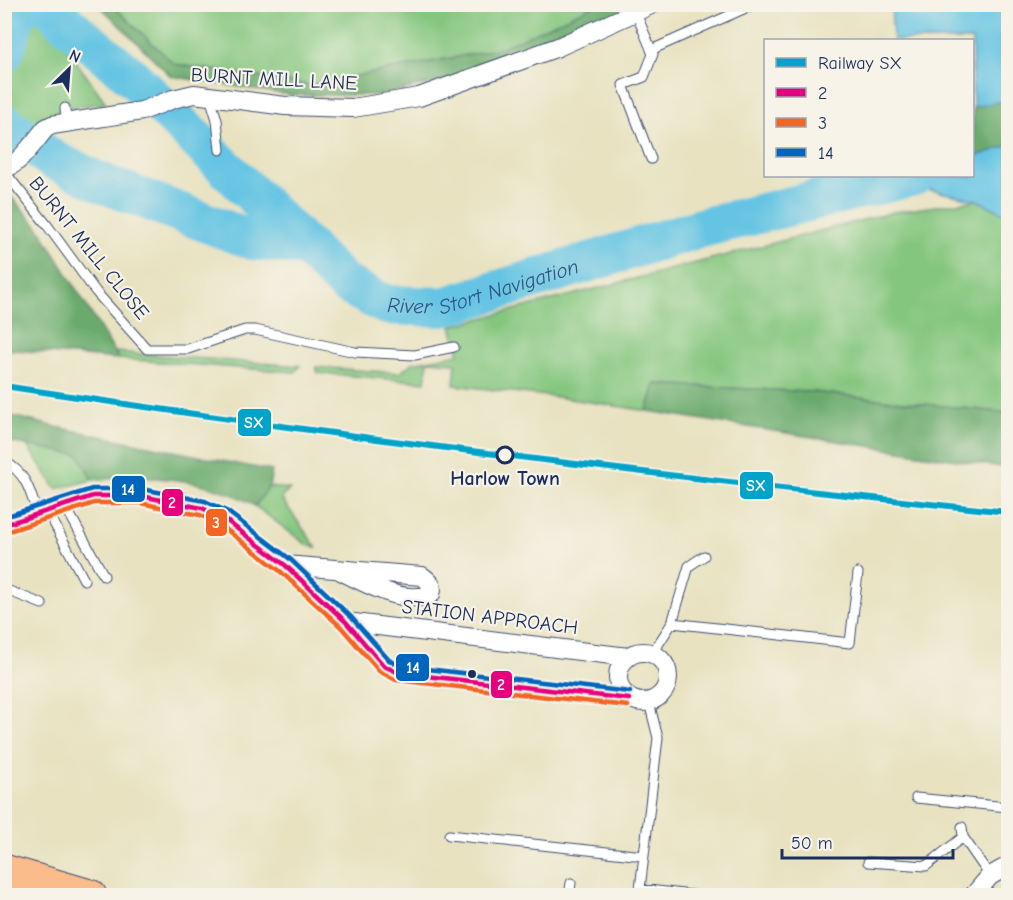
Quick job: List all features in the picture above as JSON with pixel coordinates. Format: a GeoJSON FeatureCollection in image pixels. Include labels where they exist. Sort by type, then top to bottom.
{"type":"FeatureCollection","features":[{"type":"Feature","properties":{"kind":"highway"},"geometry":{"type":"LineString","coordinates":[[4,871],[90,896]]}},
{"type":"Feature","properties":{"kind":"street","name":"BURNT MILL LANE"},"geometry":{"type":"LineString","coordinates":[[9,166],[46,128],[65,115],[142,111],[172,99],[202,95],[285,106],[353,108],[419,97],[558,47],[636,14],[653,4]]}},
{"type":"Feature","properties":{"kind":"street"},"geometry":{"type":"LineString","coordinates":[[4,525],[93,496],[141,496],[202,508],[224,518],[285,565],[346,622],[384,666],[399,673],[649,702],[662,693],[668,679],[664,664],[652,654]]}},
{"type":"Feature","properties":{"kind":"street"},"geometry":{"type":"LineString","coordinates":[[285,565],[339,570]]}},
{"type":"Feature","properties":{"kind":"street","name":"STATION APPROACH"},"geometry":{"type":"LineString","coordinates":[[346,622],[627,657],[635,653],[652,654]]}},
{"type":"Feature","properties":{"kind":"street"},"geometry":{"type":"LineString","coordinates":[[627,657],[622,663],[618,678],[619,686],[629,699]]}},
{"type":"Feature","properties":{"kind":"street"},"geometry":{"type":"LineString","coordinates":[[973,896],[990,876],[1008,867]]}},
{"type":"Feature","properties":{"kind":"lane"},"geometry":{"type":"LineString","coordinates":[[651,50],[755,4]]}},
{"type":"Feature","properties":{"kind":"lane"},"geometry":{"type":"LineString","coordinates":[[636,14],[653,54],[644,77],[623,85],[651,159]]}},
{"type":"Feature","properties":{"kind":"lane"},"geometry":{"type":"LineString","coordinates":[[202,95],[217,120],[220,150]]}},
{"type":"Feature","properties":{"kind":"lane","name":"BURNT MILL CLOSE"},"geometry":{"type":"LineString","coordinates":[[9,166],[8,176],[96,292],[147,349],[188,349],[245,330],[255,330],[354,352],[415,355],[454,347]]}},
{"type":"Feature","properties":{"kind":"lane"},"geometry":{"type":"LineString","coordinates":[[4,461],[16,467],[104,576]]}},
{"type":"Feature","properties":{"kind":"lane"},"geometry":{"type":"LineString","coordinates":[[49,509],[84,580]]}},
{"type":"Feature","properties":{"kind":"lane"},"geometry":{"type":"LineString","coordinates":[[652,654],[672,622],[688,566],[704,556]]}},
{"type":"Feature","properties":{"kind":"lane"},"geometry":{"type":"LineString","coordinates":[[672,622],[850,643],[858,573]]}},
{"type":"Feature","properties":{"kind":"lane"},"geometry":{"type":"LineString","coordinates":[[4,589],[42,604]]}},
{"type":"Feature","properties":{"kind":"lane"},"geometry":{"type":"LineString","coordinates":[[649,702],[658,738],[640,889],[700,896]]}},
{"type":"Feature","properties":{"kind":"lane"},"geometry":{"type":"LineString","coordinates":[[916,798],[1008,807]]}},
{"type":"Feature","properties":{"kind":"lane"},"geometry":{"type":"LineString","coordinates":[[868,862],[926,866],[962,832],[990,876]]}},
{"type":"Feature","properties":{"kind":"lane"},"geometry":{"type":"LineString","coordinates":[[449,835],[644,856]]}},
{"type":"Feature","properties":{"kind":"lane"},"geometry":{"type":"LineString","coordinates":[[569,896],[571,884]]}},
{"type":"Feature","properties":{"kind":"green space"},"geometry":{"type":"Polygon","coordinates":[[[5,5],[22,5],[67,49],[106,103],[65,109],[48,116],[5,152],[5,5]]]}},
{"type":"Feature","properties":{"kind":"green space"},"geometry":{"type":"Polygon","coordinates":[[[99,5],[112,5],[174,64],[309,85],[499,49],[595,5],[637,5],[529,53],[456,78],[380,95],[289,95],[171,76],[99,5]]]}},
{"type":"Feature","properties":{"kind":"green space"},"geometry":{"type":"Polygon","coordinates":[[[112,5],[595,5],[499,49],[309,85],[174,64],[112,5]]]}},
{"type":"Feature","properties":{"kind":"green space"},"geometry":{"type":"Polygon","coordinates":[[[1008,100],[1008,146],[974,157],[974,107],[1008,100]]]}},
{"type":"Feature","properties":{"kind":"green space"},"geometry":{"type":"Polygon","coordinates":[[[5,190],[39,228],[119,359],[5,349],[5,190]]]}},
{"type":"Feature","properties":{"kind":"green space"},"geometry":{"type":"Polygon","coordinates":[[[977,200],[1008,215],[1008,413],[812,392],[656,384],[647,411],[564,398],[454,385],[456,363],[428,361],[425,382],[318,373],[316,367],[400,373],[412,363],[459,354],[451,326],[894,212],[977,200]]]}},
{"type":"Feature","properties":{"kind":"green space"},"geometry":{"type":"Polygon","coordinates":[[[115,352],[300,366],[295,372],[119,359],[115,352]]]}},
{"type":"Feature","properties":{"kind":"green space"},"geometry":{"type":"Polygon","coordinates":[[[655,384],[812,392],[1008,413],[1008,468],[647,411],[655,384]]]}},
{"type":"Feature","properties":{"kind":"green space"},"geometry":{"type":"Polygon","coordinates":[[[4,414],[56,427],[272,471],[269,487],[255,506],[237,496],[197,483],[133,477],[92,480],[79,455],[5,441],[4,414]]]}},
{"type":"Feature","properties":{"kind":"green space"},"geometry":{"type":"Polygon","coordinates":[[[26,444],[79,455],[92,480],[56,489],[26,444]]]}},
{"type":"Feature","properties":{"kind":"green space"},"geometry":{"type":"Polygon","coordinates":[[[269,487],[290,489],[281,498],[316,547],[307,545],[255,506],[269,487]]]}},
{"type":"Feature","properties":{"kind":"water"},"geometry":{"type":"Polygon","coordinates":[[[891,5],[1008,5],[1008,100],[974,107],[974,39],[893,39],[891,5]]]}},
{"type":"Feature","properties":{"kind":"water"},"geometry":{"type":"Polygon","coordinates":[[[182,119],[259,193],[254,199],[175,125],[182,119]]]}},
{"type":"Feature","properties":{"kind":"water"},"geometry":{"type":"Polygon","coordinates":[[[1008,146],[1008,215],[977,200],[917,187],[902,178],[974,177],[974,157],[1008,146]]]}},
{"type":"Feature","properties":{"kind":"waterway"},"geometry":{"type":"LineString","coordinates":[[4,52],[19,4]]}},
{"type":"Feature","properties":{"kind":"waterway","name":"River Stort Navigation"},"geometry":{"type":"LineString","coordinates":[[47,4],[60,18],[130,75],[345,284],[386,305],[443,307],[697,229],[910,177]]}},
{"type":"Feature","properties":{"kind":"waterway"},"geometry":{"type":"LineString","coordinates":[[4,123],[53,160],[102,183],[252,240],[307,246]]}},
{"type":"Feature","properties":{"kind":"rail line","name":"SX"},"geometry":{"type":"LineString","coordinates":[[4,386],[505,455],[1008,512]]}},
{"type":"Feature","properties":{"kind":"transit line","name":"14"},"geometry":{"type":"LineString","coordinates":[[4,517],[92,489],[142,489],[205,501],[228,512],[290,559],[351,617],[389,660],[401,666],[630,692]]}},
{"type":"Feature","properties":{"kind":"transit line","name":"2"},"geometry":{"type":"LineString","coordinates":[[4,525],[93,496],[141,496],[202,508],[223,518],[285,565],[346,622],[384,666],[399,673],[629,699]]}},
{"type":"Feature","properties":{"kind":"transit line","name":"3"},"geometry":{"type":"LineString","coordinates":[[6,532],[94,503],[140,503],[200,515],[219,524],[280,571],[341,627],[379,671],[396,680],[628,706]]}},
{"type":"Feature","properties":{"kind":"place","name":"Harlow Town"},"geometry":{"type":"Point","coordinates":[505,455]}}]}
